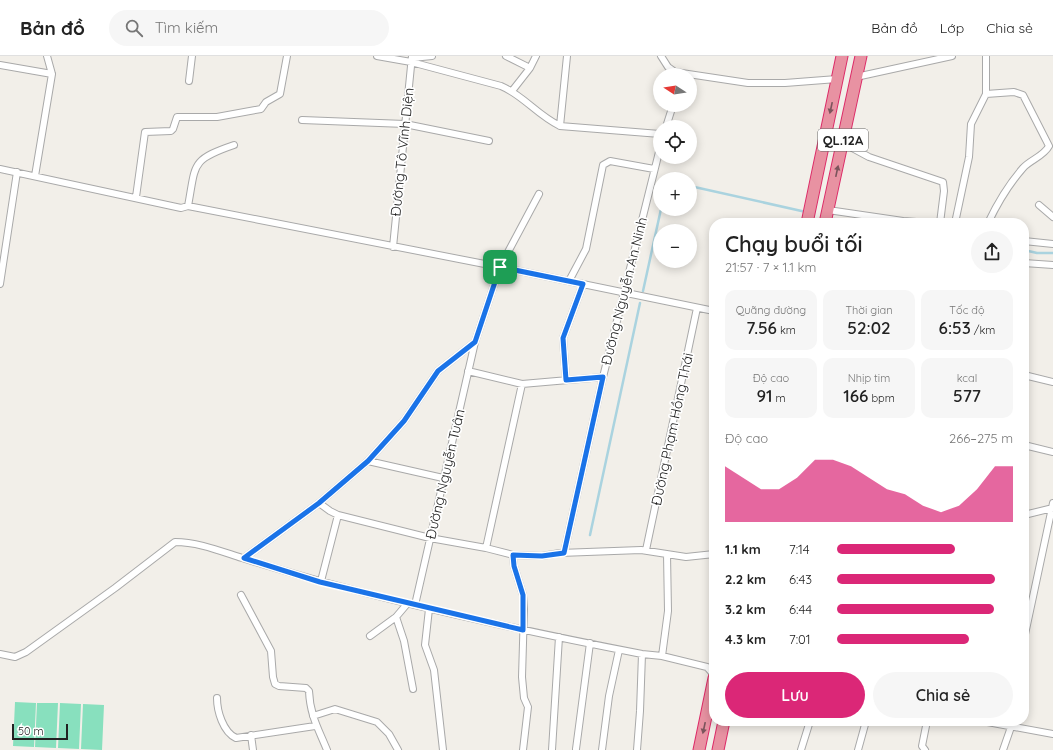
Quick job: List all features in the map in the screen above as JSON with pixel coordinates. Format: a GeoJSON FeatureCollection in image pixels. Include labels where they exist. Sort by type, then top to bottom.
{"type":"FeatureCollection","features":[{"type":"Feature","properties":{"kind":"highway","name":"QL.12A"},"geometry":{"type":"LineString","coordinates":[[808,218],[842,56]]}},
{"type":"Feature","properties":{"kind":"highway","name":"QL.12A"},"geometry":{"type":"LineString","coordinates":[[826,218],[860,56]]}},
{"type":"Feature","properties":{"kind":"highway"},"geometry":{"type":"LineString","coordinates":[[825,139],[843,143]]}},
{"type":"Feature","properties":{"kind":"highway"},"geometry":{"type":"LineString","coordinates":[[814,189],[832,193]]}},
{"type":"Feature","properties":{"kind":"highway"},"geometry":{"type":"LineString","coordinates":[[699,750],[709,702]]}},
{"type":"Feature","properties":{"kind":"highway"},"geometry":{"type":"LineString","coordinates":[[718,750],[723,726]]}},
{"type":"Feature","properties":{"kind":"street"},"geometry":{"type":"LineString","coordinates":[[35,176],[52,74],[47,56]]}},
{"type":"Feature","properties":{"kind":"street"},"geometry":{"type":"LineString","coordinates":[[189,81],[192,56]]}},
{"type":"Feature","properties":{"kind":"street"},"geometry":{"type":"LineString","coordinates":[[136,197],[145,132],[171,131],[173,129],[176,117],[217,117],[261,109],[266,102],[280,94],[287,56]]}},
{"type":"Feature","properties":{"kind":"street"},"geometry":{"type":"LineString","coordinates":[[377,56],[412,59],[512,91],[545,119],[560,126],[653,133]]}},
{"type":"Feature","properties":{"kind":"street"},"geometry":{"type":"LineString","coordinates":[[412,59],[432,56]]}},
{"type":"Feature","properties":{"kind":"street"},"geometry":{"type":"LineString","coordinates":[[506,56],[530,68]]}},
{"type":"Feature","properties":{"kind":"street"},"geometry":{"type":"LineString","coordinates":[[512,91],[530,68],[536,56]]}},
{"type":"Feature","properties":{"kind":"street"},"geometry":{"type":"LineString","coordinates":[[560,126],[564,69],[567,56]]}},
{"type":"Feature","properties":{"kind":"street"},"geometry":{"type":"LineString","coordinates":[[661,56],[669,68]]}},
{"type":"Feature","properties":{"kind":"street"},"geometry":{"type":"LineString","coordinates":[[856,77],[952,56]]}},
{"type":"Feature","properties":{"kind":"street"},"geometry":{"type":"LineString","coordinates":[[956,218],[969,157],[971,124],[986,94],[986,56]]}},
{"type":"Feature","properties":{"kind":"street","name":"Đường Tô Vĩnh Diện"},"geometry":{"type":"LineString","coordinates":[[393,247],[412,59]]}},
{"type":"Feature","properties":{"kind":"street"},"geometry":{"type":"LineString","coordinates":[[0,66],[52,74]]}},
{"type":"Feature","properties":{"kind":"street"},"geometry":{"type":"LineString","coordinates":[[697,76],[748,84],[837,79]]}},
{"type":"Feature","properties":{"kind":"street"},"geometry":{"type":"LineString","coordinates":[[986,94],[1014,92],[1023,95],[1049,146],[1044,152],[1023,168],[995,208],[990,218]]}},
{"type":"Feature","properties":{"kind":"street"},"geometry":{"type":"LineString","coordinates":[[302,120],[405,124],[489,141]]}},
{"type":"Feature","properties":{"kind":"street"},"geometry":{"type":"LineString","coordinates":[[843,143],[869,157],[943,182],[944,191],[941,218]]}},
{"type":"Feature","properties":{"kind":"street"},"geometry":{"type":"LineString","coordinates":[[188,206],[198,164],[211,153],[234,145]]}},
{"type":"Feature","properties":{"kind":"street"},"geometry":{"type":"LineString","coordinates":[[569,281],[586,249],[603,165],[610,161],[654,169]]}},
{"type":"Feature","properties":{"kind":"street","name":"Đường Nguyễn An Ninh"},"geometry":{"type":"LineString","coordinates":[[564,553],[603,377],[655,164]]}},
{"type":"Feature","properties":{"kind":"street"},"geometry":{"type":"LineString","coordinates":[[0,169],[136,197],[181,208],[188,206],[500,267],[709,310]]}},
{"type":"Feature","properties":{"kind":"street"},"geometry":{"type":"LineString","coordinates":[[0,284],[2,254],[17,172]]}},
{"type":"Feature","properties":{"kind":"street","name":"Đường Nguyễn Tuân"},"geometry":{"type":"LineString","coordinates":[[415,605],[475,342],[500,267],[539,194]]}},
{"type":"Feature","properties":{"kind":"street"},"geometry":{"type":"LineString","coordinates":[[1039,205],[1053,217]]}},
{"type":"Feature","properties":{"kind":"street"},"geometry":{"type":"LineString","coordinates":[[828,210],[883,218]]}},
{"type":"Feature","properties":{"kind":"street"},"geometry":{"type":"LineString","coordinates":[[1029,242],[1053,244]]}},
{"type":"Feature","properties":{"kind":"street"},"geometry":{"type":"LineString","coordinates":[[1029,263],[1053,265]]}},
{"type":"Feature","properties":{"kind":"street"},"geometry":{"type":"LineString","coordinates":[[566,380],[563,338],[583,284]]}},
{"type":"Feature","properties":{"kind":"street","name":"Đường Phạm Hồng Thái"},"geometry":{"type":"LineString","coordinates":[[646,550],[697,308]]}},
{"type":"Feature","properties":{"kind":"street"},"geometry":{"type":"LineString","coordinates":[[244,558],[319,503],[368,461],[404,421],[438,371],[475,342]]}},
{"type":"Feature","properties":{"kind":"street"},"geometry":{"type":"LineString","coordinates":[[468,371],[522,384],[603,377]]}},
{"type":"Feature","properties":{"kind":"street"},"geometry":{"type":"LineString","coordinates":[[1029,377],[1053,382]]}},
{"type":"Feature","properties":{"kind":"street"},"geometry":{"type":"LineString","coordinates":[[486,548],[522,384]]}},
{"type":"Feature","properties":{"kind":"street"},"geometry":{"type":"LineString","coordinates":[[1029,446],[1053,452]]}},
{"type":"Feature","properties":{"kind":"street"},"geometry":{"type":"LineString","coordinates":[[368,461],[444,478]]}},
{"type":"Feature","properties":{"kind":"street"},"geometry":{"type":"LineString","coordinates":[[319,503],[338,515],[430,538],[486,548],[513,555],[542,556],[564,553],[646,550],[686,557],[709,555]]}},
{"type":"Feature","properties":{"kind":"street"},"geometry":{"type":"LineString","coordinates":[[1029,513],[1053,506],[1029,616]]}},
{"type":"Feature","properties":{"kind":"street"},"geometry":{"type":"LineString","coordinates":[[320,582],[338,515]]}},
{"type":"Feature","properties":{"kind":"street"},"geometry":{"type":"LineString","coordinates":[[0,654],[15,657],[26,652],[115,588],[175,542],[198,544],[320,582],[407,604],[619,650],[662,656],[706,667],[709,670]]}},
{"type":"Feature","properties":{"kind":"street"},"geometry":{"type":"LineString","coordinates":[[662,656],[668,611],[667,554]]}},
{"type":"Feature","properties":{"kind":"street"},"geometry":{"type":"LineString","coordinates":[[513,555],[514,566],[523,595],[522,678],[524,698],[528,707],[523,750]]}},
{"type":"Feature","properties":{"kind":"street"},"geometry":{"type":"LineString","coordinates":[[242,595],[271,651],[274,682],[279,686],[309,690],[309,705],[315,726],[326,750]]}},
{"type":"Feature","properties":{"kind":"street"},"geometry":{"type":"LineString","coordinates":[[370,636],[396,617],[407,604]]}},
{"type":"Feature","properties":{"kind":"street"},"geometry":{"type":"LineString","coordinates":[[429,609],[425,640],[434,670],[443,750]]}},
{"type":"Feature","properties":{"kind":"street"},"geometry":{"type":"LineString","coordinates":[[396,617],[404,641],[413,689]]}},
{"type":"Feature","properties":{"kind":"street"},"geometry":{"type":"LineString","coordinates":[[552,750],[559,637]]}},
{"type":"Feature","properties":{"kind":"street"},"geometry":{"type":"LineString","coordinates":[[576,750],[590,643]]}},
{"type":"Feature","properties":{"kind":"street"},"geometry":{"type":"LineString","coordinates":[[602,750],[609,696],[619,650]]}},
{"type":"Feature","properties":{"kind":"street"},"geometry":{"type":"LineString","coordinates":[[636,750],[640,711],[642,654]]}},
{"type":"Feature","properties":{"kind":"street"},"geometry":{"type":"LineString","coordinates":[[217,698],[220,716],[232,736],[236,738],[315,726]]}},
{"type":"Feature","properties":{"kind":"street"},"geometry":{"type":"LineString","coordinates":[[313,716],[336,709],[377,722],[389,734],[398,750]]}},
{"type":"Feature","properties":{"kind":"street"},"geometry":{"type":"LineString","coordinates":[[801,750],[808,726]]}},
{"type":"Feature","properties":{"kind":"street"},"geometry":{"type":"LineString","coordinates":[[858,750],[865,726]]}},
{"type":"Feature","properties":{"kind":"street"},"geometry":{"type":"LineString","coordinates":[[925,750],[922,746],[926,726]]}},
{"type":"Feature","properties":{"kind":"street"},"geometry":{"type":"LineString","coordinates":[[1003,750],[1011,727],[1053,734]]}},
{"type":"Feature","properties":{"kind":"street"},"geometry":{"type":"LineString","coordinates":[[251,736],[253,750]]}},
{"type":"Feature","properties":{"kind":"green space"},"geometry":{"type":"Polygon","coordinates":[[[15,702],[36,703],[34,747],[13,746],[15,702]]]}},
{"type":"Feature","properties":{"kind":"green space"},"geometry":{"type":"Polygon","coordinates":[[[37,703],[58,703],[56,748],[35,747],[37,703]]]}},
{"type":"Feature","properties":{"kind":"green space"},"geometry":{"type":"Polygon","coordinates":[[[60,703],[81,704],[79,749],[58,748],[60,703]]]}},
{"type":"Feature","properties":{"kind":"green space"},"geometry":{"type":"Polygon","coordinates":[[[83,704],[104,705],[102,750],[81,749],[83,704]]]}},
{"type":"Feature","properties":{"kind":"waterway"},"geometry":{"type":"LineString","coordinates":[[697,188],[806,212]]}},
{"type":"Feature","properties":{"kind":"waterway"},"geometry":{"type":"LineString","coordinates":[[643,291],[659,216]]}},
{"type":"Feature","properties":{"kind":"waterway"},"geometry":{"type":"LineString","coordinates":[[1029,251],[1037,253],[1053,253]]}},
{"type":"Feature","properties":{"kind":"waterway"},"geometry":{"type":"LineString","coordinates":[[590,535],[640,303]]}},
{"type":"Feature","properties":{"kind":"route"},"geometry":{"type":"LineString","coordinates":[[500,267],[583,284],[563,338],[562,344],[566,380],[603,377],[564,553],[542,556],[513,555],[514,566],[523,595],[523,630],[320,582],[244,558],[319,503],[368,461],[404,421],[438,371],[475,342],[500,267]]}}]}
